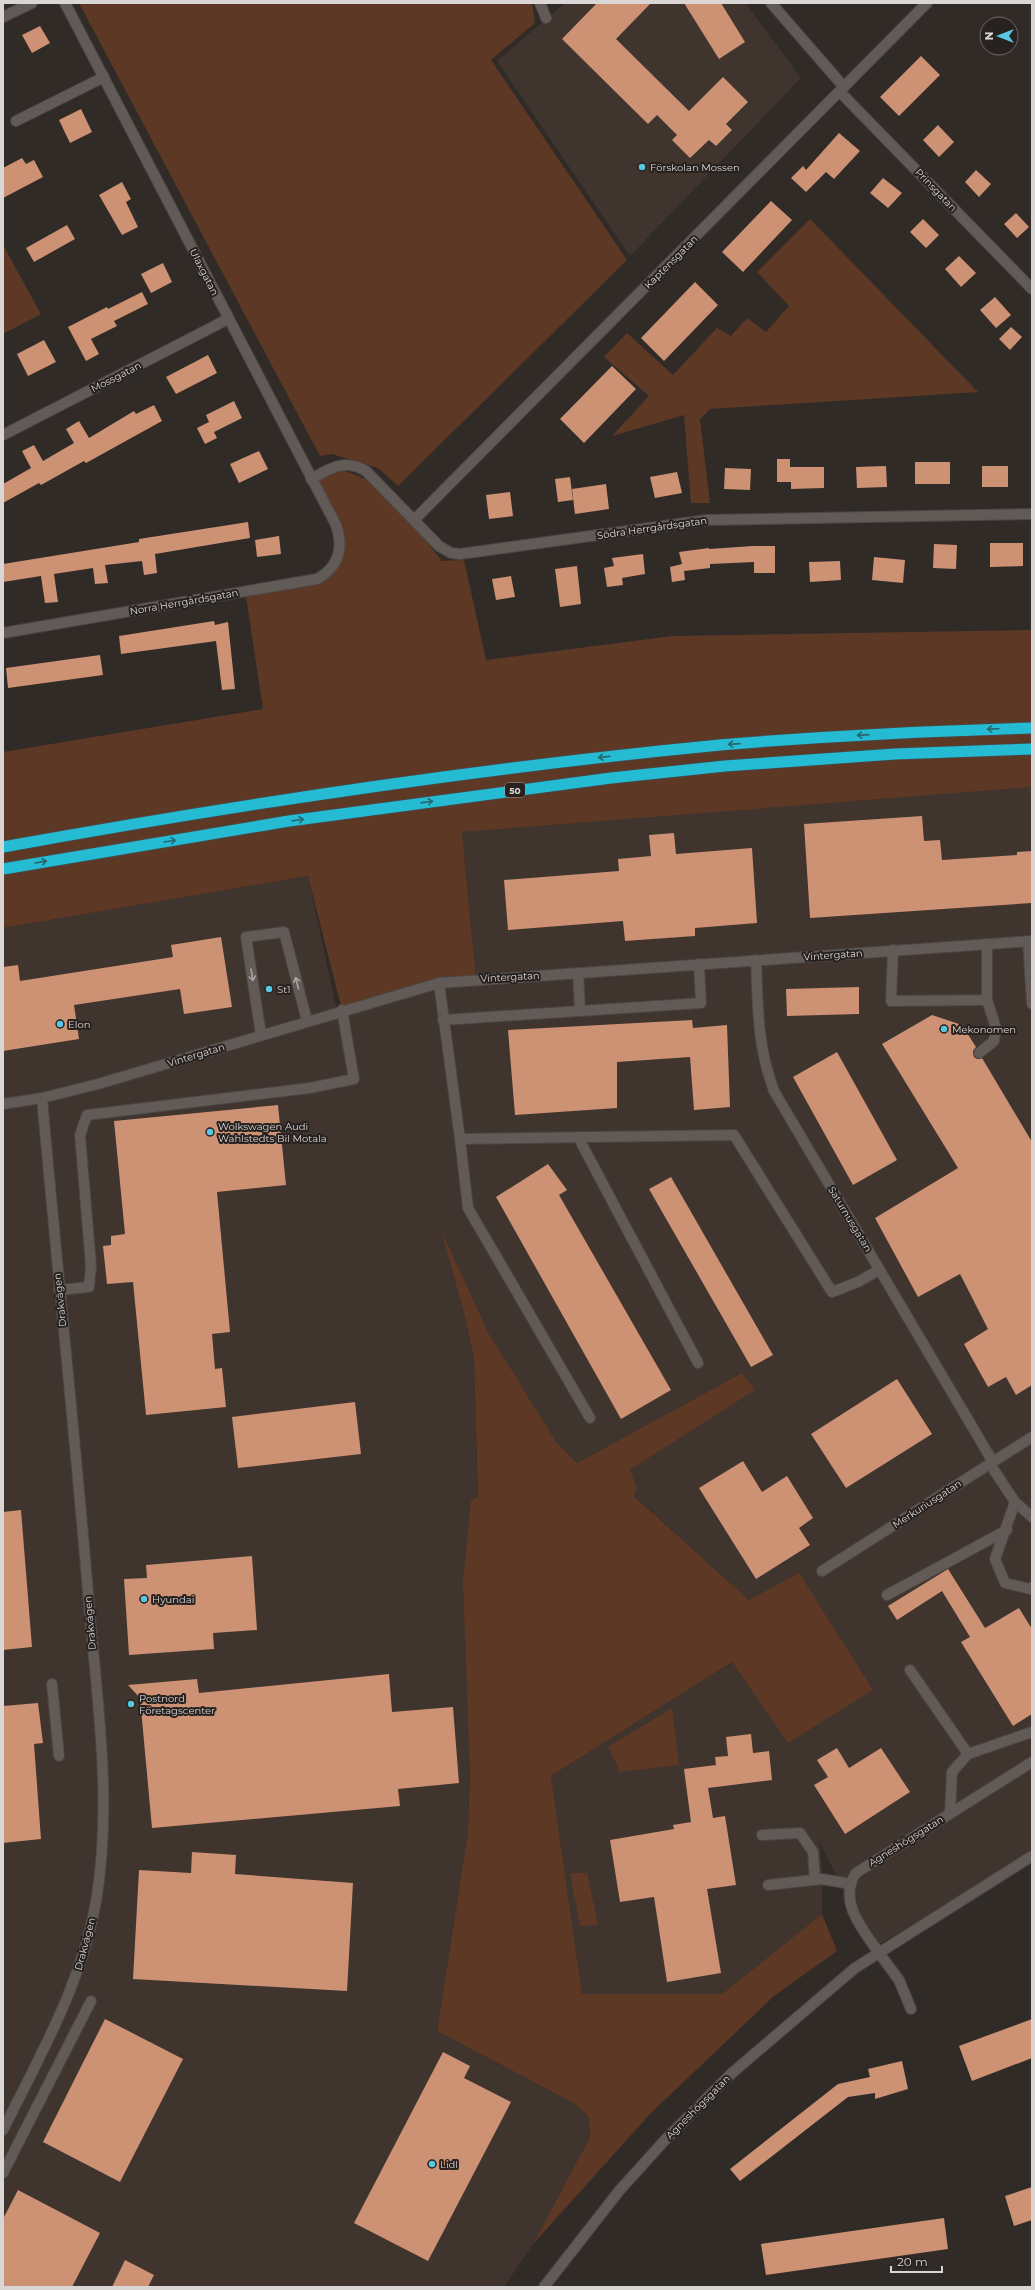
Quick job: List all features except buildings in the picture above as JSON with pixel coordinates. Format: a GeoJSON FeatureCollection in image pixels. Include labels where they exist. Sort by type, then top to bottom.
{"type":"FeatureCollection","features":[{"type":"Feature","properties":{"kind":"highway","name":"50"},"geometry":{"type":"LineString","coordinates":[[3,847],[287,800],[611,756],[722,745],[888,733],[1032,728]]}},
{"type":"Feature","properties":{"kind":"highway","name":"50"},"geometry":{"type":"LineString","coordinates":[[3,868],[289,821],[611,778],[725,766],[879,756],[1032,749]]}},
{"type":"Feature","properties":{"kind":"street"},"geometry":{"type":"LineString","coordinates":[[3,17],[32,3]]}},
{"type":"Feature","properties":{"kind":"street","name":"Ulaxgatan"},"geometry":{"type":"LineString","coordinates":[[65,3],[336,525],[341,541]]}},
{"type":"Feature","properties":{"kind":"street"},"geometry":{"type":"LineString","coordinates":[[540,3],[546,18]]}},
{"type":"Feature","properties":{"kind":"street","name":"Prinsgatan"},"geometry":{"type":"LineString","coordinates":[[771,3],[842,90],[1032,289]]}},
{"type":"Feature","properties":{"kind":"street","name":"Kaptensgatan"},"geometry":{"type":"LineString","coordinates":[[414,520],[842,90],[926,3]]}},
{"type":"Feature","properties":{"kind":"street"},"geometry":{"type":"LineString","coordinates":[[16,121],[104,77]]}},
{"type":"Feature","properties":{"kind":"street","name":"Mossgatan"},"geometry":{"type":"LineString","coordinates":[[3,436],[228,319]]}},
{"type":"Feature","properties":{"kind":"street","name":"Södra Herrgårdsgatan"},"geometry":{"type":"LineString","coordinates":[[312,479],[338,465],[346,464],[359,466],[366,471],[438,546],[451,553],[460,554],[707,520],[1032,514]]}},
{"type":"Feature","properties":{"kind":"street","name":"Norra Herrgårdsgatan"},"geometry":{"type":"LineString","coordinates":[[3,633],[317,579],[332,569],[340,550],[341,541]]}},
{"type":"Feature","properties":{"kind":"street"},"geometry":{"type":"LineString","coordinates":[[261,1035],[246,937],[284,932],[307,1021]]}},
{"type":"Feature","properties":{"kind":"street"},"geometry":{"type":"LineString","coordinates":[[1030,941],[1032,1004]]}},
{"type":"Feature","properties":{"kind":"street","name":"Vintergatan"},"geometry":{"type":"LineString","coordinates":[[3,1104],[42,1098],[98,1084],[342,1010],[439,983],[1030,941]]}},
{"type":"Feature","properties":{"kind":"street"},"geometry":{"type":"LineString","coordinates":[[979,1052],[994,1041],[996,1028],[987,1000],[987,944]]}},
{"type":"Feature","properties":{"kind":"street"},"geometry":{"type":"LineString","coordinates":[[893,950],[891,1001],[987,1000]]}},
{"type":"Feature","properties":{"kind":"street","name":"Saturnusgatan"},"geometry":{"type":"LineString","coordinates":[[756,960],[759,1039],[765,1067],[774,1091],[1015,1502],[1032,1517]]}},
{"type":"Feature","properties":{"kind":"street"},"geometry":{"type":"LineString","coordinates":[[443,1020],[701,1003],[699,964]]}},
{"type":"Feature","properties":{"kind":"street"},"geometry":{"type":"LineString","coordinates":[[578,973],[580,1011]]}},
{"type":"Feature","properties":{"kind":"street"},"geometry":{"type":"LineString","coordinates":[[439,983],[468,1208],[590,1418]]}},
{"type":"Feature","properties":{"kind":"street"},"geometry":{"type":"LineString","coordinates":[[59,1290],[89,1287],[91,1266],[80,1135],[87,1115],[310,1088],[354,1079],[342,1010]]}},
{"type":"Feature","properties":{"kind":"street","name":"Drakvägen"},"geometry":{"type":"LineString","coordinates":[[3,2130],[52,2032],[78,1971],[97,1895],[103,1785],[80,1505],[42,1098]]}},
{"type":"Feature","properties":{"kind":"street"},"geometry":{"type":"LineString","coordinates":[[460,1139],[734,1135],[832,1292],[858,1282],[880,1270]]}},
{"type":"Feature","properties":{"kind":"street"},"geometry":{"type":"LineString","coordinates":[[578,1137],[698,1363]]}},
{"type":"Feature","properties":{"kind":"street","name":"Merkuriusgatan"},"geometry":{"type":"LineString","coordinates":[[822,1571],[1032,1437]]}},
{"type":"Feature","properties":{"kind":"street"},"geometry":{"type":"LineString","coordinates":[[1015,1502],[995,1559],[1005,1583],[1030,1589],[1032,1587]]}},
{"type":"Feature","properties":{"kind":"street"},"geometry":{"type":"LineString","coordinates":[[888,1595],[1006,1530]]}},
{"type":"Feature","properties":{"kind":"street"},"geometry":{"type":"LineString","coordinates":[[910,1670],[968,1754]]}},
{"type":"Feature","properties":{"kind":"street"},"geometry":{"type":"LineString","coordinates":[[52,1684],[59,1756]]}},
{"type":"Feature","properties":{"kind":"street"},"geometry":{"type":"LineString","coordinates":[[950,1814],[952,1772],[968,1754],[1032,1732]]}},
{"type":"Feature","properties":{"kind":"street","name":"Agneshögsgatan"},"geometry":{"type":"LineString","coordinates":[[851,1884],[856,1874],[861,1869],[1032,1762]]}},
{"type":"Feature","properties":{"kind":"street"},"geometry":{"type":"LineString","coordinates":[[762,1835],[800,1833],[813,1852],[815,1880]]}},
{"type":"Feature","properties":{"kind":"street","name":"Agneshögsgatan"},"geometry":{"type":"LineString","coordinates":[[544,2287],[619,2190],[670,2134],[732,2073],[799,2014],[855,1968],[1032,1856]]}},
{"type":"Feature","properties":{"kind":"street"},"geometry":{"type":"LineString","coordinates":[[768,1885],[815,1880],[833,1880],[851,1884],[850,1896],[854,1915],[899,1980],[911,2009]]}},
{"type":"Feature","properties":{"kind":"street"},"geometry":{"type":"LineString","coordinates":[[3,2173],[91,2001]]}},
{"type":"Feature","properties":{"kind":"shaded area"},"geometry":{"type":"Polygon","coordinates":[[[79,3],[532,3],[535,23],[491,60],[627,260],[398,486],[378,468],[332,454],[320,456],[79,3]]]}},
{"type":"Feature","properties":{"kind":"shaded area","name":"Förskolan Mossen"},"geometry":{"type":"Polygon","coordinates":[[[565,3],[745,3],[801,78],[630,256],[497,61],[565,3]]]}},
{"type":"Feature","properties":{"kind":"shaded area"},"geometry":{"type":"Polygon","coordinates":[[[810,219],[978,392],[710,409],[700,419],[710,503],[691,503],[684,415],[612,436],[649,396],[604,357],[627,333],[673,375],[717,328],[731,336],[747,318],[766,332],[789,306],[757,272],[810,219]]]}},
{"type":"Feature","properties":{"kind":"shaded area"},"geometry":{"type":"Polygon","coordinates":[[[3,245],[41,314],[3,334],[3,245]]]}},
{"type":"Feature","properties":{"kind":"shaded area"},"geometry":{"type":"Polygon","coordinates":[[[324,468],[343,470],[370,481],[410,521],[442,561],[464,560],[486,660],[672,636],[1032,630],[1032,787],[462,832],[476,979],[342,1010],[308,876],[3,928],[3,752],[263,709],[246,596],[318,584],[334,573],[341,553],[329,522],[304,475],[324,468]]]}},
{"type":"Feature","properties":{"kind":"shaded area"},"geometry":{"type":"Polygon","coordinates":[[[1032,782],[1032,1855],[871,1949],[819,1840],[822,1868],[822,1914],[722,1994],[582,1994],[551,1776],[732,1662],[788,1742],[749,1600],[616,1479],[754,1390],[742,1373],[577,1463],[557,1443],[488,1332],[442,1233],[465,1317],[474,1358],[478,1505],[468,1832],[437,2031],[575,2104],[589,2117],[590,2137],[533,2244],[504,2287],[3,2287],[3,928],[308,876],[337,1012],[476,979],[462,832],[1032,782]]]}},
{"type":"Feature","properties":{"kind":"shaded area"},"geometry":{"type":"Polygon","coordinates":[[[441,1230],[488,1332],[557,1443],[577,1463],[742,1373],[755,1390],[630,1470],[637,1488],[634,1496],[749,1600],[799,1573],[873,1690],[788,1743],[732,1662],[551,1776],[582,1994],[722,1994],[822,1914],[837,1951],[774,1996],[651,2113],[533,2244],[590,2137],[589,2117],[575,2104],[437,2031],[468,1832],[470,1771],[463,1581],[471,1501],[478,1497],[474,1358],[465,1317],[441,1230]]]}},
{"type":"Feature","properties":{"kind":"shaded area"},"geometry":{"type":"Polygon","coordinates":[[[672,1708],[679,1765],[620,1772],[608,1747],[672,1708]]]}},
{"type":"Feature","properties":{"kind":"shaded area"},"geometry":{"type":"Polygon","coordinates":[[[570,1873],[587,1873],[598,1925],[580,1926],[570,1873]]]}},
{"type":"Feature","properties":{"kind":"place","name":"Förskolan Mossen"},"geometry":{"type":"Point","coordinates":[642,167]}},
{"type":"Feature","properties":{"kind":"place","name":"St1"},"geometry":{"type":"Point","coordinates":[269,989]}},
{"type":"Feature","properties":{"kind":"place","name":"Elon"},"geometry":{"type":"Point","coordinates":[60,1024]}},
{"type":"Feature","properties":{"kind":"place","name":"Mekonomen"},"geometry":{"type":"Point","coordinates":[944,1029]}},
{"type":"Feature","properties":{"kind":"place","name":"Wolkswagen Audi Wahlstedts Bil Motala"},"geometry":{"type":"Point","coordinates":[210,1132]}},
{"type":"Feature","properties":{"kind":"place","name":"Hyundai"},"geometry":{"type":"Point","coordinates":[144,1599]}},
{"type":"Feature","properties":{"kind":"place","name":"Postnord Företagscenter"},"geometry":{"type":"Point","coordinates":[131,1704]}},
{"type":"Feature","properties":{"kind":"place","name":"Lidl"},"geometry":{"type":"Point","coordinates":[432,2164]}}]}
